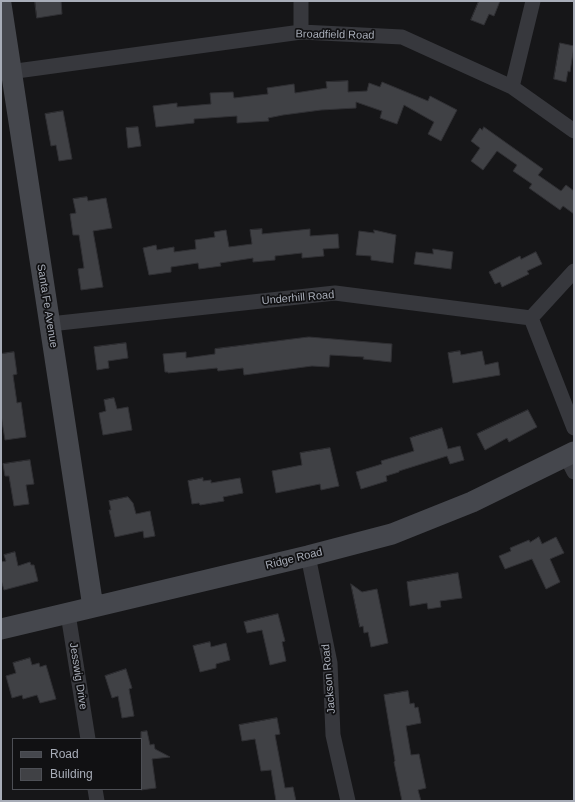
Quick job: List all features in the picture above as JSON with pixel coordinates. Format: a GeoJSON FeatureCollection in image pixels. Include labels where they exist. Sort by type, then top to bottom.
{"type":"FeatureCollection","features":[{"type":"Feature","properties":{"kind":"main road","name":"Santa Fe Avenue"},"geometry":{"type":"LineString","coordinates":[[1,4],[7,72],[50,324],[93,607]]}},
{"type":"Feature","properties":{"kind":"main road","name":"Ridge Road"},"geometry":{"type":"LineString","coordinates":[[1,629],[308,556],[386,535],[440,516],[511,484],[571,460]]}},
{"type":"Feature","properties":{"kind":"street"},"geometry":{"type":"LineString","coordinates":[[301,1],[301,32]]}},
{"type":"Feature","properties":{"kind":"street"},"geometry":{"type":"LineString","coordinates":[[512,87],[533,1]]}},
{"type":"Feature","properties":{"kind":"street","name":"Broadfield Road"},"geometry":{"type":"LineString","coordinates":[[7,72],[301,32],[402,36],[512,87],[574,132]]}},
{"type":"Feature","properties":{"kind":"street"},"geometry":{"type":"LineString","coordinates":[[574,271],[531,318],[574,428]]}},
{"type":"Feature","properties":{"kind":"street","name":"Underhill Road"},"geometry":{"type":"LineString","coordinates":[[50,324],[335,293],[531,318]]}},
{"type":"Feature","properties":{"kind":"street","name":"Jackson Road"},"geometry":{"type":"LineString","coordinates":[[308,556],[330,663],[333,735],[348,801]]}},
{"type":"Feature","properties":{"kind":"street","name":"Jesswig Drive"},"geometry":{"type":"LineString","coordinates":[[68,614],[88,738]]}},
{"type":"Feature","properties":{"kind":"street"},"geometry":{"type":"LineString","coordinates":[[96,790],[97,801]]}},
{"type":"Feature","properties":{"kind":"building"},"geometry":{"type":"Polygon","coordinates":[[[35,1],[61,1],[62,14],[37,18],[35,1]]]}},
{"type":"Feature","properties":{"kind":"building"},"geometry":{"type":"Polygon","coordinates":[[[479,1],[500,1],[494,16],[489,14],[484,25],[471,20],[479,1]]]}},
{"type":"Feature","properties":{"kind":"building"},"geometry":{"type":"Polygon","coordinates":[[[560,43],[574,46],[570,72],[568,71],[566,82],[554,79],[560,43]]]}},
{"type":"Feature","properties":{"kind":"building"},"geometry":{"type":"Polygon","coordinates":[[[348,81],[348,92],[367,91],[369,83],[380,87],[382,82],[428,101],[430,96],[457,110],[441,141],[428,134],[434,122],[404,105],[397,124],[380,118],[382,111],[356,102],[356,108],[321,110],[283,115],[268,118],[269,121],[237,123],[237,116],[194,119],[194,123],[156,127],[153,106],[177,103],[177,107],[211,104],[210,93],[233,92],[234,98],[268,94],[267,88],[294,84],[295,93],[327,88],[326,82],[348,81]]]}},
{"type":"Feature","properties":{"kind":"building"},"geometry":{"type":"Polygon","coordinates":[[[63,111],[72,159],[59,161],[56,145],[51,146],[45,114],[63,111]]]}},
{"type":"Feature","properties":{"kind":"building"},"geometry":{"type":"Polygon","coordinates":[[[138,127],[141,146],[128,148],[126,128],[138,127]]]}},
{"type":"Feature","properties":{"kind":"building"},"geometry":{"type":"Polygon","coordinates":[[[484,127],[543,169],[538,175],[561,191],[566,185],[574,191],[574,214],[563,206],[560,210],[529,188],[532,184],[513,171],[517,165],[497,151],[483,170],[471,161],[480,148],[471,141],[480,128],[482,130],[484,127]]]}},
{"type":"Feature","properties":{"kind":"building"},"geometry":{"type":"Polygon","coordinates":[[[87,197],[88,201],[106,198],[112,228],[93,231],[103,287],[81,290],[78,269],[84,268],[79,235],[73,235],[70,214],[76,213],[73,199],[87,197]]]}},
{"type":"Feature","properties":{"kind":"building"},"geometry":{"type":"Polygon","coordinates":[[[262,229],[262,234],[310,229],[310,236],[338,234],[339,248],[323,249],[324,256],[302,258],[302,253],[275,256],[275,260],[253,262],[253,258],[220,263],[221,266],[199,269],[198,263],[171,267],[171,272],[149,275],[143,248],[156,245],[157,250],[174,247],[174,252],[196,249],[195,240],[215,237],[214,232],[226,230],[229,247],[252,244],[250,230],[262,229]]]}},
{"type":"Feature","properties":{"kind":"building"},"geometry":{"type":"Polygon","coordinates":[[[374,230],[396,235],[393,263],[371,260],[371,256],[356,255],[359,231],[374,233],[374,230]]]}},
{"type":"Feature","properties":{"kind":"building"},"geometry":{"type":"Polygon","coordinates":[[[433,249],[453,252],[451,269],[414,264],[416,252],[433,254],[433,249]]]}},
{"type":"Feature","properties":{"kind":"building"},"geometry":{"type":"Polygon","coordinates":[[[536,252],[542,264],[527,271],[529,274],[502,287],[500,282],[495,284],[489,272],[520,256],[521,259],[536,252]]]}},
{"type":"Feature","properties":{"kind":"building"},"geometry":{"type":"Polygon","coordinates":[[[309,337],[392,344],[391,362],[363,359],[364,357],[330,355],[329,367],[312,366],[244,375],[243,368],[218,371],[217,368],[168,373],[165,372],[163,354],[186,352],[186,358],[215,354],[215,349],[309,337]]]}},
{"type":"Feature","properties":{"kind":"building"},"geometry":{"type":"Polygon","coordinates":[[[126,343],[128,358],[108,361],[109,368],[97,370],[94,347],[126,343]]]}},
{"type":"Feature","properties":{"kind":"building"},"geometry":{"type":"Polygon","coordinates":[[[460,351],[461,355],[482,351],[485,365],[498,362],[500,375],[453,383],[448,353],[460,351]]]}},
{"type":"Feature","properties":{"kind":"building"},"geometry":{"type":"Polygon","coordinates":[[[14,352],[17,374],[13,375],[17,403],[21,402],[26,437],[5,440],[1,415],[1,354],[14,352]]]}},
{"type":"Feature","properties":{"kind":"building"},"geometry":{"type":"Polygon","coordinates":[[[114,398],[117,409],[128,407],[132,430],[103,435],[99,413],[106,411],[104,400],[114,398]]]}},
{"type":"Feature","properties":{"kind":"building"},"geometry":{"type":"Polygon","coordinates":[[[528,410],[537,427],[509,442],[507,438],[485,450],[477,434],[528,410]]]}},
{"type":"Feature","properties":{"kind":"building"},"geometry":{"type":"Polygon","coordinates":[[[442,428],[448,449],[460,446],[464,460],[450,464],[447,456],[399,471],[386,476],[387,481],[361,489],[356,472],[382,464],[381,461],[414,451],[410,438],[442,428]]]}},
{"type":"Feature","properties":{"kind":"building"},"geometry":{"type":"Polygon","coordinates":[[[330,448],[339,486],[321,490],[320,484],[276,493],[272,471],[302,465],[300,453],[330,448]]]}},
{"type":"Feature","properties":{"kind":"building"},"geometry":{"type":"Polygon","coordinates":[[[30,460],[34,484],[26,485],[29,504],[14,506],[9,476],[5,476],[3,464],[30,460]]]}},
{"type":"Feature","properties":{"kind":"building"},"geometry":{"type":"Polygon","coordinates":[[[203,478],[203,481],[211,480],[211,483],[240,478],[243,493],[223,497],[224,501],[200,505],[199,503],[192,504],[188,481],[203,478]]]}},
{"type":"Feature","properties":{"kind":"building"},"geometry":{"type":"Polygon","coordinates":[[[128,497],[133,503],[136,514],[150,511],[155,536],[144,538],[143,531],[115,537],[109,510],[111,510],[109,501],[128,497]]]}},
{"type":"Feature","properties":{"kind":"building"},"geometry":{"type":"Polygon","coordinates":[[[539,537],[542,544],[556,537],[564,553],[550,559],[560,582],[546,589],[532,559],[505,569],[499,556],[511,551],[510,548],[529,540],[530,542],[539,537]]]}},
{"type":"Feature","properties":{"kind":"building"},"geometry":{"type":"Polygon","coordinates":[[[15,552],[18,566],[30,562],[31,565],[34,565],[38,581],[4,590],[1,580],[1,562],[6,561],[4,555],[15,552]]]}},
{"type":"Feature","properties":{"kind":"building"},"geometry":{"type":"Polygon","coordinates":[[[458,573],[462,598],[440,601],[441,607],[428,609],[427,603],[410,606],[407,582],[458,573]]]}},
{"type":"Feature","properties":{"kind":"building"},"geometry":{"type":"Polygon","coordinates":[[[351,584],[362,592],[377,589],[388,643],[371,647],[368,632],[364,633],[363,626],[360,627],[351,584]]]}},
{"type":"Feature","properties":{"kind":"building"},"geometry":{"type":"Polygon","coordinates":[[[278,614],[285,641],[282,642],[286,661],[270,665],[262,630],[247,633],[244,622],[278,614]]]}},
{"type":"Feature","properties":{"kind":"building"},"geometry":{"type":"Polygon","coordinates":[[[210,642],[211,647],[226,643],[230,660],[216,664],[216,668],[200,672],[193,646],[210,642]]]}},
{"type":"Feature","properties":{"kind":"building"},"geometry":{"type":"Polygon","coordinates":[[[30,658],[32,665],[39,663],[40,667],[46,665],[56,699],[40,703],[37,695],[23,699],[22,695],[12,698],[6,676],[16,673],[13,663],[30,658]]]}},
{"type":"Feature","properties":{"kind":"building"},"geometry":{"type":"Polygon","coordinates":[[[126,669],[132,688],[129,689],[134,716],[122,718],[118,696],[112,698],[105,676],[126,669]]]}},
{"type":"Feature","properties":{"kind":"building"},"geometry":{"type":"Polygon","coordinates":[[[408,691],[410,704],[414,703],[415,708],[418,707],[421,723],[406,726],[411,755],[419,754],[426,788],[418,790],[421,801],[402,801],[394,762],[384,695],[408,691]]]}},
{"type":"Feature","properties":{"kind":"building"},"geometry":{"type":"Polygon","coordinates":[[[277,718],[280,734],[275,735],[285,788],[293,787],[296,801],[276,801],[271,770],[261,771],[255,739],[242,741],[239,725],[277,718]]]}},
{"type":"Feature","properties":{"kind":"building"},"geometry":{"type":"Polygon","coordinates":[[[147,731],[150,745],[154,744],[155,749],[170,757],[152,759],[156,788],[142,790],[141,732],[147,731]]]}}]}
